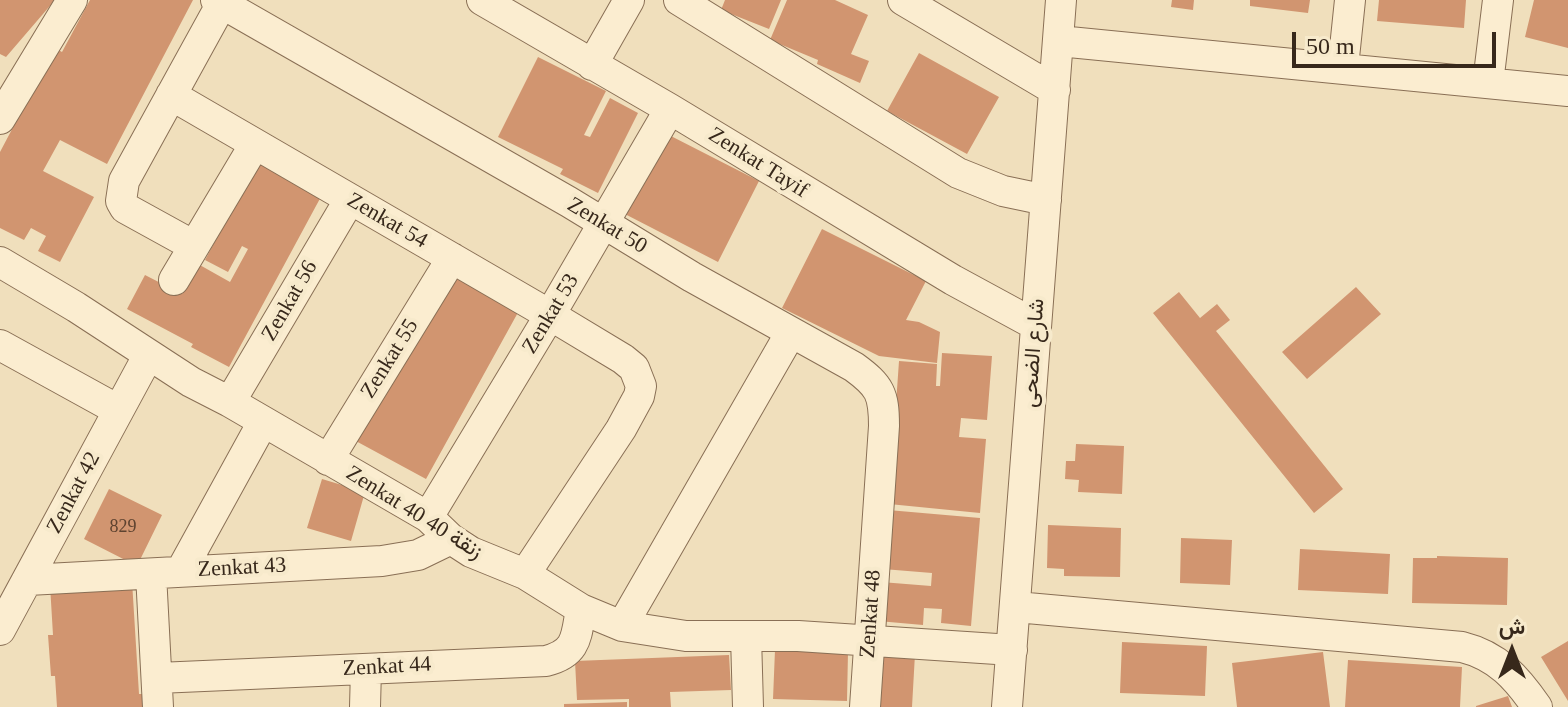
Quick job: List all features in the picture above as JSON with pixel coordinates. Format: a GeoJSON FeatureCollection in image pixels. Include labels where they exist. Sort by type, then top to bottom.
{"type":"FeatureCollection","features":[{"type":"Feature","properties":{"kind":"street"},"geometry":{"type":"LineString","coordinates":[[4,103],[72,0]]}},
{"type":"Feature","properties":{"kind":"street","name":"Zenkat Tayif"},"geometry":{"type":"LineString","coordinates":[[482,0],[670,109],[861,226],[1034,324]]}},
{"type":"Feature","properties":{"kind":"street"},"geometry":{"type":"LineString","coordinates":[[592,65],[629,0]]}},
{"type":"Feature","properties":{"kind":"street"},"geometry":{"type":"LineString","coordinates":[[679,0],[958,173],[1003,191],[1046,200]]}},
{"type":"Feature","properties":{"kind":"street"},"geometry":{"type":"LineString","coordinates":[[903,0],[1055,90]]}},
{"type":"Feature","properties":{"kind":"street","name":"شارع الضحى"},"geometry":{"type":"LineString","coordinates":[[1007,707],[1061,0]]}},
{"type":"Feature","properties":{"kind":"street"},"geometry":{"type":"LineString","coordinates":[[1343,67],[1350,0]]}},
{"type":"Feature","properties":{"kind":"street"},"geometry":{"type":"LineString","coordinates":[[1488,83],[1498,0]]}},
{"type":"Feature","properties":{"kind":"street"},"geometry":{"type":"LineString","coordinates":[[194,246],[125,208],[121,201],[124,181],[219,2]]}},
{"type":"Feature","properties":{"kind":"street","name":"Zenkat 50"},"geometry":{"type":"LineString","coordinates":[[219,2],[870,379],[884,400],[877,521]]}},
{"type":"Feature","properties":{"kind":"street"},"geometry":{"type":"LineString","coordinates":[[1059,41],[1568,91]]}},
{"type":"Feature","properties":{"kind":"street","name":"Zenkat 54"},"geometry":{"type":"LineString","coordinates":[[171,95],[550,315],[634,368],[641,386],[621,429],[525,574]]}},
{"type":"Feature","properties":{"kind":"street","name":"Zenkat 53"},"geometry":{"type":"LineString","coordinates":[[428,517],[670,109]]}},
{"type":"Feature","properties":{"kind":"street"},"geometry":{"type":"LineString","coordinates":[[174,280],[255,144]]}},
{"type":"Feature","properties":{"kind":"street","name":"Zenkat 56"},"geometry":{"type":"LineString","coordinates":[[230,402],[350,199]]}},
{"type":"Feature","properties":{"kind":"street","name":"Zenkat 55"},"geometry":{"type":"LineString","coordinates":[[328,460],[452,258]]}},
{"type":"Feature","properties":{"kind":"street","name":"Zenkat 40 زنقة 40"},"geometry":{"type":"LineString","coordinates":[[0,262],[191,382],[428,517],[451,539],[471,552],[525,574],[581,609],[622,626],[686,636],[870,641],[1012,650]]}},
{"type":"Feature","properties":{"kind":"street"},"geometry":{"type":"LineString","coordinates":[[622,626],[790,334]]}},
{"type":"Feature","properties":{"kind":"street","name":"Zenkat 42"},"geometry":{"type":"LineString","coordinates":[[0,630],[148,356]]}},
{"type":"Feature","properties":{"kind":"street"},"geometry":{"type":"LineString","coordinates":[[5,359],[118,410]]}},
{"type":"Feature","properties":{"kind":"street"},"geometry":{"type":"LineString","coordinates":[[166,572],[263,422]]}},
{"type":"Feature","properties":{"kind":"street","name":"Zenkat 48"},"geometry":{"type":"LineString","coordinates":[[865,707],[877,521]]}},
{"type":"Feature","properties":{"kind":"street","name":"Zenkat 43"},"geometry":{"type":"LineString","coordinates":[[28,580],[392,560],[418,555],[451,539]]}},
{"type":"Feature","properties":{"kind":"street","name":"Zenkat 44"},"geometry":{"type":"LineString","coordinates":[[166,572],[158,693],[366,669],[546,661],[560,657],[575,642],[581,609]]}},
{"type":"Feature","properties":{"kind":"street"},"geometry":{"type":"LineString","coordinates":[[1016,607],[1462,647],[1482,652],[1498,662],[1537,707]]}},
{"type":"Feature","properties":{"kind":"street"},"geometry":{"type":"LineString","coordinates":[[746,636],[748,707]]}},
{"type":"Feature","properties":{"kind":"street"},"geometry":{"type":"LineString","coordinates":[[365,707],[366,669]]}},
{"type":"Feature","properties":{"kind":"building"},"geometry":{"type":"Polygon","coordinates":[[[0,0],[55,0],[6,57],[0,54],[0,0]]]}},
{"type":"Feature","properties":{"kind":"building"},"geometry":{"type":"Polygon","coordinates":[[[90,0],[193,0],[107,164],[60,140],[43,171],[94,197],[60,262],[38,251],[46,236],[31,228],[24,240],[0,228],[0,152],[55,48],[62,52],[90,0]]]}},
{"type":"Feature","properties":{"kind":"building"},"geometry":{"type":"Polygon","coordinates":[[[725,0],[781,0],[769,29],[721,10],[725,0]]]}},
{"type":"Feature","properties":{"kind":"building"},"geometry":{"type":"Polygon","coordinates":[[[787,0],[835,0],[868,15],[851,54],[869,61],[860,83],[817,64],[818,60],[770,40],[787,0]]]}},
{"type":"Feature","properties":{"kind":"building"},"geometry":{"type":"Polygon","coordinates":[[[1172,0],[1194,0],[1193,10],[1171,7],[1172,0]]]}},
{"type":"Feature","properties":{"kind":"building"},"geometry":{"type":"Polygon","coordinates":[[[1250,0],[1310,0],[1308,13],[1250,6],[1250,0]]]}},
{"type":"Feature","properties":{"kind":"building"},"geometry":{"type":"Polygon","coordinates":[[[1379,0],[1466,0],[1464,28],[1377,21],[1379,0]]]}},
{"type":"Feature","properties":{"kind":"building"},"geometry":{"type":"Polygon","coordinates":[[[1534,0],[1568,0],[1568,48],[1525,37],[1534,0]]]}},
{"type":"Feature","properties":{"kind":"building"},"geometry":{"type":"Polygon","coordinates":[[[919,53],[999,97],[967,154],[887,111],[919,53]]]}},
{"type":"Feature","properties":{"kind":"building"},"geometry":{"type":"Polygon","coordinates":[[[538,57],[606,91],[584,135],[590,137],[610,98],[638,113],[598,193],[560,174],[563,169],[498,137],[538,57]]]}},
{"type":"Feature","properties":{"kind":"building"},"geometry":{"type":"Polygon","coordinates":[[[665,133],[759,181],[718,262],[621,212],[665,133]]]}},
{"type":"Feature","properties":{"kind":"building"},"geometry":{"type":"Polygon","coordinates":[[[261,156],[323,193],[229,367],[127,309],[145,275],[182,294],[198,264],[230,282],[248,249],[242,246],[228,272],[205,260],[261,156]]]}},
{"type":"Feature","properties":{"kind":"building"},"geometry":{"type":"Polygon","coordinates":[[[822,229],[926,281],[906,320],[919,322],[940,332],[937,363],[879,356],[782,308],[822,229]]]}},
{"type":"Feature","properties":{"kind":"building"},"geometry":{"type":"Polygon","coordinates":[[[452,270],[521,307],[426,479],[354,440],[452,270]]]}},
{"type":"Feature","properties":{"kind":"building"},"geometry":{"type":"Polygon","coordinates":[[[1356,287],[1381,314],[1307,379],[1282,352],[1356,287]]]}},
{"type":"Feature","properties":{"kind":"building"},"geometry":{"type":"Polygon","coordinates":[[[1179,292],[1200,318],[1217,304],[1230,320],[1216,331],[1343,489],[1314,513],[1153,313],[1179,292]]]}},
{"type":"Feature","properties":{"kind":"building"},"geometry":{"type":"Polygon","coordinates":[[[942,353],[992,356],[987,420],[961,418],[959,437],[986,439],[980,513],[889,504],[899,361],[937,364],[936,386],[940,386],[942,353]]]}},
{"type":"Feature","properties":{"kind":"building"},"geometry":{"type":"Polygon","coordinates":[[[1076,444],[1124,446],[1122,494],[1078,492],[1079,480],[1065,479],[1066,461],[1075,461],[1076,444]]]}},
{"type":"Feature","properties":{"kind":"building"},"geometry":{"type":"Polygon","coordinates":[[[322,479],[365,492],[351,541],[307,528],[322,479]]]}},
{"type":"Feature","properties":{"kind":"building"},"geometry":{"type":"Polygon","coordinates":[[[109,489],[162,515],[137,566],[84,539],[109,489]]]}},
{"type":"Feature","properties":{"kind":"building"},"geometry":{"type":"Polygon","coordinates":[[[888,510],[980,518],[971,626],[941,623],[942,609],[924,608],[923,625],[878,621],[881,582],[931,586],[932,573],[883,569],[888,510]]]}},
{"type":"Feature","properties":{"kind":"building"},"geometry":{"type":"Polygon","coordinates":[[[1048,525],[1121,528],[1120,577],[1064,576],[1064,569],[1047,568],[1048,525]]]}},
{"type":"Feature","properties":{"kind":"building"},"geometry":{"type":"Polygon","coordinates":[[[1181,538],[1232,540],[1230,585],[1180,583],[1181,538]]]}},
{"type":"Feature","properties":{"kind":"building"},"geometry":{"type":"Polygon","coordinates":[[[1300,549],[1390,554],[1388,594],[1298,590],[1300,549]]]}},
{"type":"Feature","properties":{"kind":"building"},"geometry":{"type":"Polygon","coordinates":[[[1413,558],[1508,558],[1507,605],[1412,603],[1413,558]]]}},
{"type":"Feature","properties":{"kind":"building"},"geometry":{"type":"Polygon","coordinates":[[[132,581],[139,694],[142,694],[143,707],[57,707],[48,635],[53,635],[50,585],[132,581]]]}},
{"type":"Feature","properties":{"kind":"building"},"geometry":{"type":"Polygon","coordinates":[[[1568,641],[1568,701],[1541,657],[1568,641]]]}},
{"type":"Feature","properties":{"kind":"building"},"geometry":{"type":"Polygon","coordinates":[[[1122,642],[1207,646],[1205,696],[1120,693],[1122,642]]]}},
{"type":"Feature","properties":{"kind":"building"},"geometry":{"type":"Polygon","coordinates":[[[775,650],[848,652],[847,701],[773,699],[775,650]]]}},
{"type":"Feature","properties":{"kind":"building"},"geometry":{"type":"Polygon","coordinates":[[[873,652],[915,654],[912,707],[870,707],[873,652]]]}},
{"type":"Feature","properties":{"kind":"building"},"geometry":{"type":"Polygon","coordinates":[[[1323,652],[1330,707],[1237,707],[1232,663],[1323,652]]]}},
{"type":"Feature","properties":{"kind":"building"},"geometry":{"type":"Polygon","coordinates":[[[729,655],[731,690],[670,692],[671,707],[629,707],[629,699],[577,700],[575,661],[729,655]]]}},
{"type":"Feature","properties":{"kind":"building"},"geometry":{"type":"Polygon","coordinates":[[[1348,660],[1462,667],[1460,707],[1345,707],[1348,660]]]}},
{"type":"Feature","properties":{"kind":"building"},"geometry":{"type":"Polygon","coordinates":[[[1508,696],[1512,707],[1476,707],[1476,706],[1508,696]]]}},
{"type":"Feature","properties":{"kind":"building"},"geometry":{"type":"Polygon","coordinates":[[[627,702],[627,707],[564,707],[564,704],[627,702]]]}}]}
